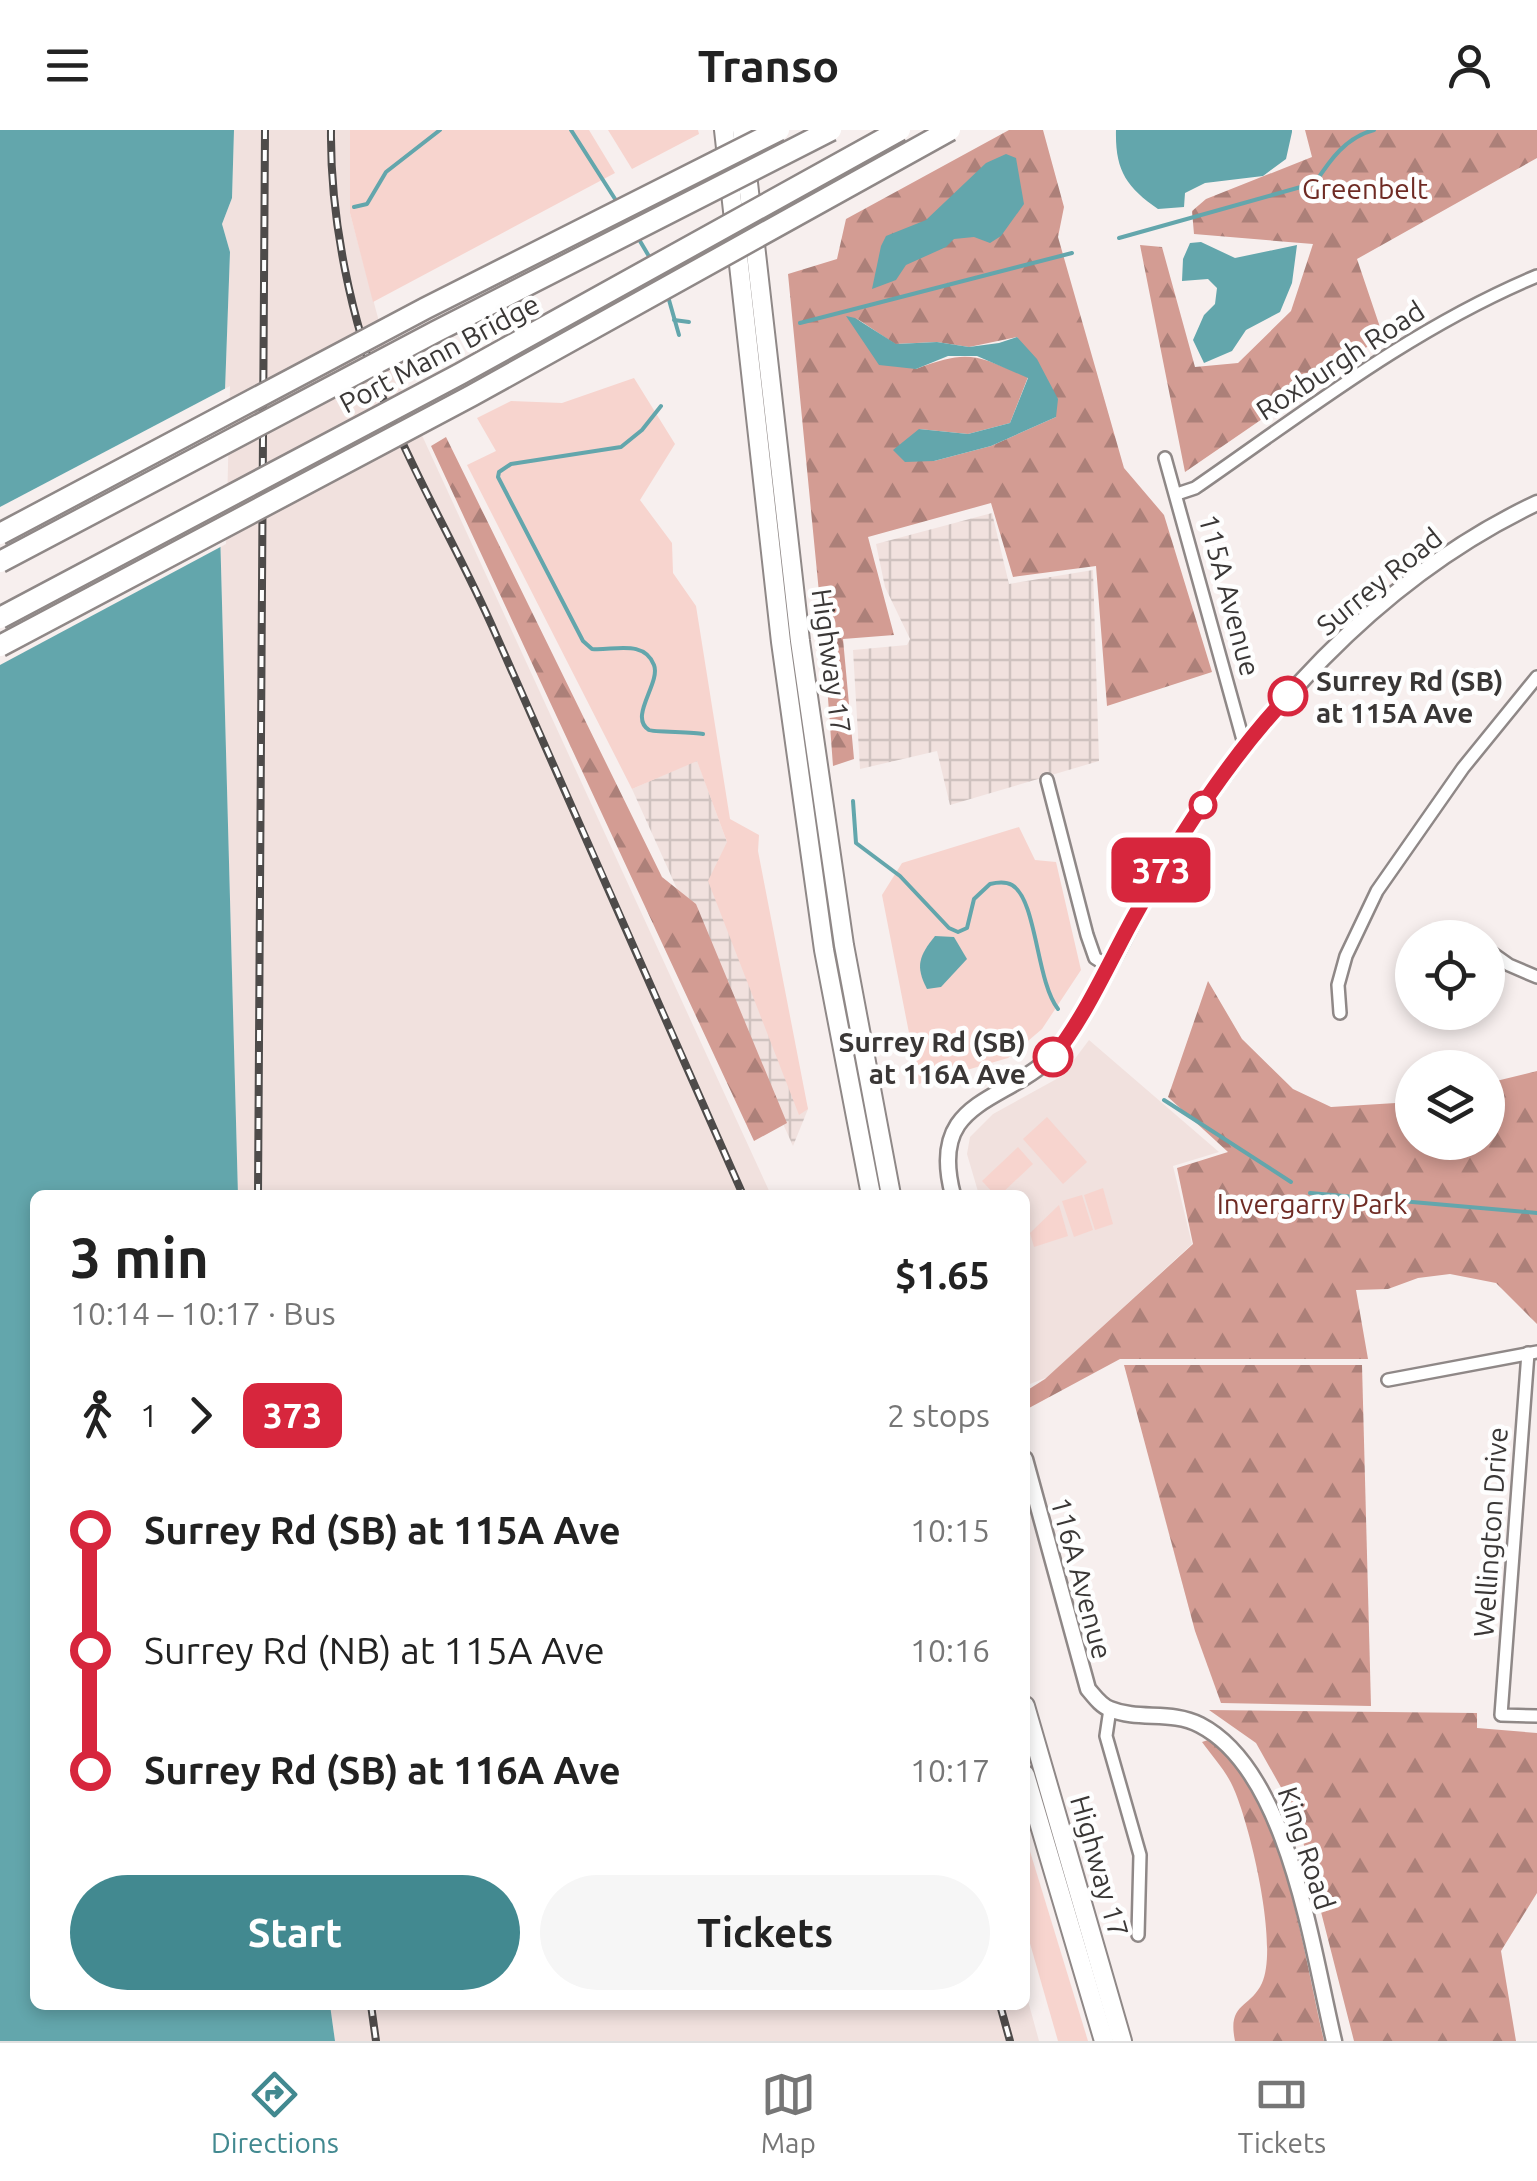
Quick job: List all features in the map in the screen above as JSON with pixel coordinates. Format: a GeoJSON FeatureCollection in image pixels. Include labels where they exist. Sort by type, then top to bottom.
{"type":"FeatureCollection","features":[{"type":"Feature","properties":{"kind":"highway","name":"Highway 17"},"geometry":{"type":"LineString","coordinates":[[724,130],[789,700],[824,950],[869,1190]]}},
{"type":"Feature","properties":{"kind":"highway","name":"Highway 17"},"geometry":{"type":"LineString","coordinates":[[742,130],[800,641],[844,945],[890,1190]]}},
{"type":"Feature","properties":{"kind":"highway"},"geometry":{"type":"LineString","coordinates":[[0,534],[426,308],[778,130]]}},
{"type":"Feature","properties":{"kind":"highway","name":"Port Mann Bridge"},"geometry":{"type":"LineString","coordinates":[[0,562],[437,331],[831,130]]}},
{"type":"Feature","properties":{"kind":"highway","name":"Port Mann Bridge"},"geometry":{"type":"LineString","coordinates":[[0,618],[460,374],[900,130]]}},
{"type":"Feature","properties":{"kind":"highway"},"geometry":{"type":"LineString","coordinates":[[0,646],[471,396],[950,130]]}},
{"type":"Feature","properties":{"kind":"highway","name":"Highway 17"},"geometry":{"type":"LineString","coordinates":[[1030,1723],[1122,2041]]}},
{"type":"Feature","properties":{"kind":"highway","name":"Highway 17"},"geometry":{"type":"LineString","coordinates":[[1030,1793],[1104,2041]]}},
{"type":"Feature","properties":{"kind":"street","name":"Roxburgh Road"},"geometry":{"type":"LineString","coordinates":[[1177,494],[1194,488],[1410,340],[1476,302],[1537,276]]}},
{"type":"Feature","properties":{"kind":"street","name":"115A Avenue"},"geometry":{"type":"LineString","coordinates":[[1165,458],[1245,747]]}},
{"type":"Feature","properties":{"kind":"street","name":"Surrey Road"},"geometry":{"type":"LineString","coordinates":[[952,1190],[948,1140],[960,1118],[1046,1064],[1074,1027],[1186,829],[1245,747],[1323,658],[1394,595],[1471,540],[1537,503]]}},
{"type":"Feature","properties":{"kind":"street"},"geometry":{"type":"LineString","coordinates":[[1340,1012],[1338,985],[1346,956],[1377,892],[1463,768],[1537,676]]}},
{"type":"Feature","properties":{"kind":"street"},"geometry":{"type":"LineString","coordinates":[[1046,780],[1087,935],[1095,958],[1108,966]]}},
{"type":"Feature","properties":{"kind":"street"},"geometry":{"type":"LineString","coordinates":[[1505,962],[1537,976]]}},
{"type":"Feature","properties":{"kind":"street"},"geometry":{"type":"LineString","coordinates":[[1388,1380],[1533,1353]]}},
{"type":"Feature","properties":{"kind":"street","name":"Wellington Drive"},"geometry":{"type":"LineString","coordinates":[[1533,1353],[1502,1714],[1537,1716]]}},
{"type":"Feature","properties":{"kind":"street","name":"116A Avenue"},"geometry":{"type":"LineString","coordinates":[[1030,1478],[1081,1674],[1088,1689],[1110,1709]]}},
{"type":"Feature","properties":{"kind":"street"},"geometry":{"type":"LineString","coordinates":[[1110,1709],[1106,1736],[1140,1855],[1138,1934]]}},
{"type":"Feature","properties":{"kind":"street","name":"King Road"},"geometry":{"type":"LineString","coordinates":[[1110,1709],[1187,1719],[1222,1738],[1248,1766],[1286,1848],[1334,2041]]}},
{"type":"Feature","properties":{"kind":"shaded area"},"geometry":{"type":"Polygon","coordinates":[[[234,130],[350,130],[350,213],[385,344],[403,394],[769,1190],[238,1190],[220,529],[230,252],[222,224],[232,198],[234,130]]]}},
{"type":"Feature","properties":{"kind":"shaded area"},"geometry":{"type":"Polygon","coordinates":[[[350,130],[589,130],[615,173],[373,302],[350,213],[350,130]]]}},
{"type":"Feature","properties":{"kind":"shaded area"},"geometry":{"type":"Polygon","coordinates":[[[608,130],[698,130],[699,134],[632,169],[608,130]]]}},
{"type":"Feature","properties":{"kind":"shaded area"},"geometry":{"type":"Polygon","coordinates":[[[634,378],[675,444],[640,500],[672,543],[673,573],[696,606],[730,819],[759,835],[758,851],[808,1109],[799,1115],[708,881],[727,842],[697,761],[632,789],[467,465],[496,451],[477,418],[511,401],[562,403],[634,378]]]}},
{"type":"Feature","properties":{"kind":"shaded area"},"geometry":{"type":"Polygon","coordinates":[[[992,513],[1009,584],[1093,570],[1099,761],[950,805],[937,751],[860,769],[853,650],[907,645],[910,639],[885,587],[876,544],[992,513]]]}},
{"type":"Feature","properties":{"kind":"shaded area"},"geometry":{"type":"Polygon","coordinates":[[[697,760],[727,842],[808,1109],[793,1146],[632,789],[697,760]]]}},
{"type":"Feature","properties":{"kind":"shaded area"},"geometry":{"type":"Polygon","coordinates":[[[1019,827],[1035,860],[1056,862],[1081,970],[1042,1029],[1008,1058],[919,1084],[882,895],[902,863],[1019,827]]]}},
{"type":"Feature","properties":{"kind":"shaded area"},"geometry":{"type":"Polygon","coordinates":[[[1089,1040],[1219,1152],[1173,1166],[1192,1244],[1048,1377],[1030,1384],[1030,1190],[978,1190],[967,1154],[970,1137],[993,1114],[1062,1076],[1089,1040]]]}},
{"type":"Feature","properties":{"kind":"shaded area"},"geometry":{"type":"Polygon","coordinates":[[[1047,1117],[1087,1162],[1063,1184],[1023,1139],[1047,1117]]]}},
{"type":"Feature","properties":{"kind":"shaded area"},"geometry":{"type":"Polygon","coordinates":[[[1018,1147],[1033,1164],[1005,1190],[990,1190],[982,1181],[1018,1147]]]}},
{"type":"Feature","properties":{"kind":"shaded area"},"geometry":{"type":"Polygon","coordinates":[[[1103,1188],[1113,1224],[1095,1230],[1084,1195],[1103,1188]]]}},
{"type":"Feature","properties":{"kind":"shaded area"},"geometry":{"type":"Polygon","coordinates":[[[1082,1195],[1093,1230],[1074,1237],[1062,1201],[1082,1195]]]}},
{"type":"Feature","properties":{"kind":"shaded area"},"geometry":{"type":"Polygon","coordinates":[[[1059,1205],[1068,1236],[1034,1247],[1030,1233],[1059,1205]]]}},
{"type":"Feature","properties":{"kind":"shaded area"},"geometry":{"type":"Polygon","coordinates":[[[1030,1851],[1088,2041],[1058,2041],[1030,1943],[1030,1851]]]}},
{"type":"Feature","properties":{"kind":"shaded area"},"geometry":{"type":"Polygon","coordinates":[[[1030,2008],[1039,2041],[335,2041],[331,2010],[1030,2008]]]}},
{"type":"Feature","properties":{"kind":"green space"},"geometry":{"type":"Polygon","coordinates":[[[1009,130],[1043,130],[1064,207],[1058,237],[1124,468],[1164,515],[1212,672],[1107,706],[1096,566],[1013,577],[991,503],[868,537],[894,635],[843,639],[854,759],[833,766],[788,274],[837,259],[846,219],[1009,130]],[[856,318],[916,369],[949,358],[973,357],[1028,377],[1010,423],[968,434],[919,429],[934,461],[991,446],[1056,417],[1017,337],[969,347],[937,342],[895,344],[856,318]]]}},
{"type":"Feature","properties":{"kind":"green space","name":"Greenbelt"},"geometry":{"type":"Polygon","coordinates":[[[1305,130],[1537,130],[1537,158],[1357,259],[1383,336],[1185,472],[1140,245],[1162,247],[1195,367],[1238,363],[1291,311],[1313,244],[1194,234],[1192,211],[1206,199],[1312,157],[1305,130]]]}},
{"type":"Feature","properties":{"kind":"green space"},"geometry":{"type":"Polygon","coordinates":[[[446,437],[662,877],[696,904],[787,1123],[754,1141],[431,446],[446,437]]]}},
{"type":"Feature","properties":{"kind":"green space","name":"Invergarry Park"},"geometry":{"type":"Polygon","coordinates":[[[1208,981],[1242,1039],[1293,1089],[1331,1107],[1395,1103],[1395,1160],[1505,1160],[1505,1079],[1537,1071],[1537,1324],[1496,1283],[1450,1274],[1418,1278],[1388,1289],[1356,1290],[1368,1359],[1120,1359],[1030,1407],[1030,1388],[1193,1244],[1177,1168],[1228,1152],[1168,1097],[1208,981]]]}},
{"type":"Feature","properties":{"kind":"green space"},"geometry":{"type":"Polygon","coordinates":[[[1124,1365],[1362,1365],[1371,1706],[1221,1703],[1195,1631],[1124,1365]]]}},
{"type":"Feature","properties":{"kind":"green space"},"geometry":{"type":"Polygon","coordinates":[[[1209,1710],[1477,1713],[1477,1728],[1537,1733],[1537,1893],[1501,1951],[1516,2041],[1354,2041],[1296,1814],[1256,1743],[1209,1710]]]}},
{"type":"Feature","properties":{"kind":"green space"},"geometry":{"type":"Polygon","coordinates":[[[1211,1739],[1243,1773],[1272,1831],[1293,1902],[1324,2041],[1235,2041],[1237,2012],[1262,1983],[1267,1942],[1265,1914],[1240,1805],[1223,1769],[1202,1742],[1211,1739]]]}},
{"type":"Feature","properties":{"kind":"water"},"geometry":{"type":"Polygon","coordinates":[[[0,130],[234,130],[232,198],[222,224],[230,252],[220,529],[238,1190],[30,1190],[30,2010],[331,2010],[335,2041],[0,2041],[0,130]]]}},
{"type":"Feature","properties":{"kind":"water"},"geometry":{"type":"Polygon","coordinates":[[[1116,130],[1292,132],[1286,159],[1263,176],[1205,183],[1185,193],[1184,207],[1158,209],[1130,185],[1120,167],[1116,130]]]}},
{"type":"Feature","properties":{"kind":"water"},"geometry":{"type":"Polygon","coordinates":[[[1006,154],[1016,158],[1024,204],[1001,236],[990,243],[974,237],[954,239],[946,247],[906,265],[896,280],[872,289],[886,236],[926,220],[986,163],[1006,154]]]}},
{"type":"Feature","properties":{"kind":"water"},"geometry":{"type":"Polygon","coordinates":[[[1201,242],[1235,258],[1297,245],[1292,283],[1280,312],[1246,330],[1232,351],[1204,363],[1193,340],[1204,315],[1215,304],[1217,288],[1208,279],[1182,281],[1183,259],[1190,243],[1201,242]]]}},
{"type":"Feature","properties":{"kind":"water"},"geometry":{"type":"Polygon","coordinates":[[[846,316],[896,344],[937,342],[969,347],[1017,337],[1037,359],[1058,399],[1056,417],[991,446],[934,461],[905,462],[893,450],[919,429],[968,434],[1010,423],[1028,378],[977,356],[948,356],[916,369],[879,365],[846,316]]]}},
{"type":"Feature","properties":{"kind":"water"},"geometry":{"type":"Polygon","coordinates":[[[935,936],[954,937],[967,959],[941,987],[927,989],[921,961],[935,936]]]}},
{"type":"Feature","properties":{"kind":"pier"},"geometry":{"type":"Polygon","coordinates":[[[230,386],[226,544],[0,665],[0,507],[230,386]]]}},
{"type":"Feature","properties":{"kind":"waterway"},"geometry":{"type":"LineString","coordinates":[[354,207],[367,204],[386,172],[440,130]]}},
{"type":"Feature","properties":{"kind":"waterway"},"geometry":{"type":"LineString","coordinates":[[571,130],[617,202]]}},
{"type":"Feature","properties":{"kind":"waterway"},"geometry":{"type":"LineString","coordinates":[[1119,238],[1315,183],[1347,144],[1374,130]]}},
{"type":"Feature","properties":{"kind":"waterway"},"geometry":{"type":"LineString","coordinates":[[637,236],[650,258]]}},
{"type":"Feature","properties":{"kind":"waterway"},"geometry":{"type":"LineString","coordinates":[[800,323],[1072,253]]}},
{"type":"Feature","properties":{"kind":"waterway"},"geometry":{"type":"LineString","coordinates":[[667,293],[679,335]]}},
{"type":"Feature","properties":{"kind":"waterway"},"geometry":{"type":"LineString","coordinates":[[674,320],[689,322]]}},
{"type":"Feature","properties":{"kind":"waterway"},"geometry":{"type":"LineString","coordinates":[[661,406],[642,430],[621,447],[511,464],[498,477],[583,641],[592,649],[636,649],[654,665],[643,724],[652,731],[703,734]]}},
{"type":"Feature","properties":{"kind":"waterway"},"geometry":{"type":"LineString","coordinates":[[853,801],[856,843],[900,876],[949,928],[958,932],[967,928],[974,899],[990,884],[1012,885],[1020,893],[1032,923],[1045,980],[1058,1009]]}},
{"type":"Feature","properties":{"kind":"waterway"},"geometry":{"type":"LineString","coordinates":[[1164,1100],[1291,1182]]}},
{"type":"Feature","properties":{"kind":"waterway"},"geometry":{"type":"LineString","coordinates":[[1310,1193],[1537,1213]]}},
{"type":"Feature","properties":{"kind":"railway"},"geometry":{"type":"LineString","coordinates":[[258,1190],[265,130]]}},
{"type":"Feature","properties":{"kind":"railway"},"geometry":{"type":"LineString","coordinates":[[331,130],[334,198],[345,269],[373,372],[411,461],[483,606],[741,1190]]}},
{"type":"Feature","properties":{"kind":"railway"},"geometry":{"type":"LineString","coordinates":[[372,2010],[376,2041]]}},
{"type":"Feature","properties":{"kind":"railway"},"geometry":{"type":"LineString","coordinates":[[1001,2010],[1010,2041]]}},
{"type":"Feature","properties":{"kind":"bus line","name":"373"},"geometry":{"type":"LineString","coordinates":[[1053,1057],[1099,986],[1134,916],[1186,829],[1245,747],[1288,696]]}},
{"type":"Feature","properties":{"kind":"place","name":"Surrey Rd (SB) at 115A Ave"},"geometry":{"type":"Point","coordinates":[1288,696]}},
{"type":"Feature","properties":{"kind":"place","name":"Surrey Rd (SB) at 116A Ave"},"geometry":{"type":"Point","coordinates":[1053,1057]}}]}
